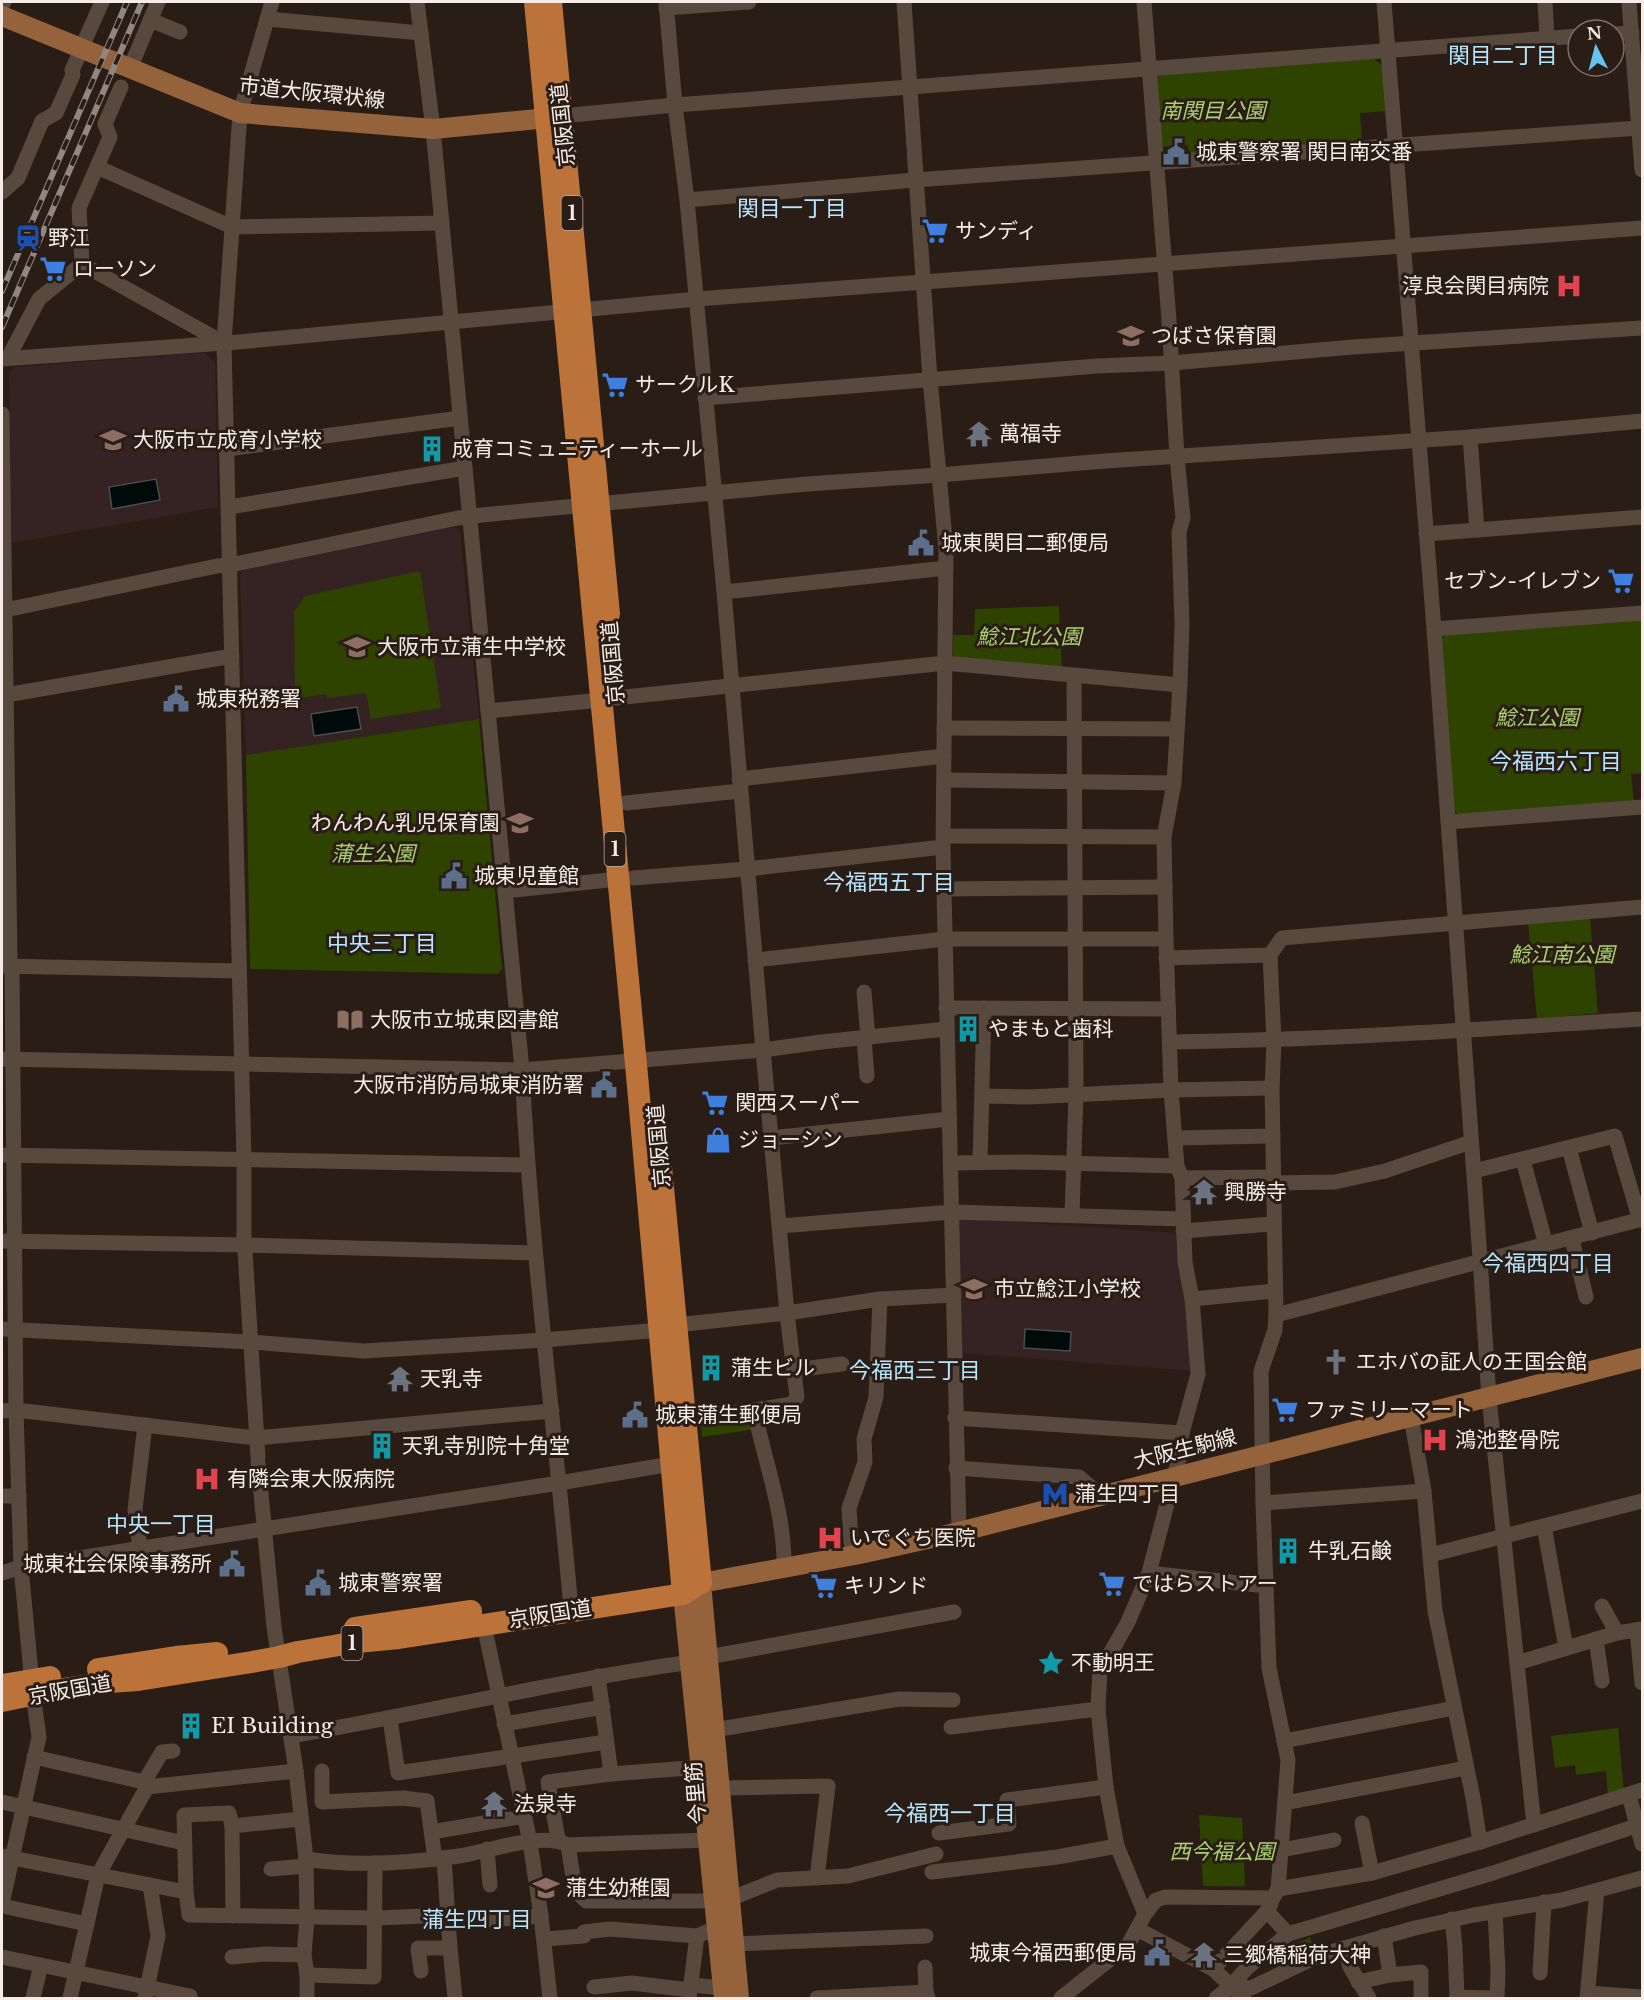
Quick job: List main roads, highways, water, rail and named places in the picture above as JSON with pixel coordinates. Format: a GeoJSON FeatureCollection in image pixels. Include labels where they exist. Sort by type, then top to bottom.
{"type":"FeatureCollection","features":[{"type":"Feature","properties":{"kind":"highway","name":"京阪国道"},"geometry":{"type":"LineString","coordinates":[[535,2],[554,117]]}},
{"type":"Feature","properties":{"kind":"highway","name":"京阪国道"},"geometry":{"type":"LineString","coordinates":[[551,2],[554,117],[668,1327],[688,1586]]}},
{"type":"Feature","properties":{"kind":"highway","name":"京阪国道"},"geometry":{"type":"LineString","coordinates":[[609,699],[626,803],[626,879]]}},
{"type":"Feature","properties":{"kind":"highway","name":"京阪国道"},"geometry":{"type":"LineString","coordinates":[[668,1327],[671,1464],[688,1586]]}},
{"type":"Feature","properties":{"kind":"highway","name":"京阪国道"},"geometry":{"type":"LineString","coordinates":[[278,1651],[296,1638],[372,1625],[570,1597],[688,1586]]}},
{"type":"Feature","properties":{"kind":"highway","name":"京阪国道"},"geometry":{"type":"LineString","coordinates":[[2,1701],[32,1687],[176,1657],[278,1651],[298,1652],[357,1642],[399,1638],[484,1625],[688,1586]]}},
{"type":"Feature","properties":{"kind":"highway","name":"京阪国道"},"geometry":{"type":"LineString","coordinates":[[2,1685],[32,1687]]}},
{"type":"Feature","properties":{"kind":"main road","name":"市道大阪環状線"},"geometry":{"type":"LineString","coordinates":[[2,16],[240,113],[433,129],[554,117]]}},
{"type":"Feature","properties":{"kind":"main road","name":"大阪生駒線"},"geometry":{"type":"LineString","coordinates":[[688,1586],[860,1554],[958,1532],[1642,1358]]}},
{"type":"Feature","properties":{"kind":"main road","name":"今里筋"},"geometry":{"type":"LineString","coordinates":[[688,1586],[699,1660],[714,1730],[720,1788],[722,1900],[717,1928],[723,1993]]}},
{"type":"Feature","properties":{"kind":"main road","name":"今里筋"},"geometry":{"type":"LineString","coordinates":[[699,1660],[702,1767],[709,1840],[734,1944],[740,1998]]}},
{"type":"Feature","properties":{"kind":"railway"},"geometry":{"type":"LineString","coordinates":[[2,291],[127,2]]}},
{"type":"Feature","properties":{"kind":"railway"},"geometry":{"type":"LineString","coordinates":[[2,327],[142,2]]}},
{"type":"Feature","properties":{"kind":"place","name":"城東警察署 関目南交番"},"geometry":{"type":"Point","coordinates":[1176,152]}},
{"type":"Feature","properties":{"kind":"place","name":"サンディ"},"geometry":{"type":"Point","coordinates":[935,231]}},
{"type":"Feature","properties":{"kind":"place","name":"野江"},"geometry":{"type":"Point","coordinates":[28,238]}},
{"type":"Feature","properties":{"kind":"place","name":"ローソン"},"geometry":{"type":"Point","coordinates":[53,269]}},
{"type":"Feature","properties":{"kind":"place","name":"淳良会関目病院"},"geometry":{"type":"Point","coordinates":[1569,286]}},
{"type":"Feature","properties":{"kind":"place","name":"つばさ保育園"},"geometry":{"type":"Point","coordinates":[1131,336]}},
{"type":"Feature","properties":{"kind":"place","name":"サークルK"},"geometry":{"type":"Point","coordinates":[615,385]}},
{"type":"Feature","properties":{"kind":"place","name":"萬福寺"},"geometry":{"type":"Point","coordinates":[979,434]}},
{"type":"Feature","properties":{"kind":"place","name":"大阪市立成育小学校"},"geometry":{"type":"Point","coordinates":[113,440]}},
{"type":"Feature","properties":{"kind":"place","name":"成育コミュニティーホール"},"geometry":{"type":"Point","coordinates":[432,449]}},
{"type":"Feature","properties":{"kind":"place","name":"城東関目二郵便局"},"geometry":{"type":"Point","coordinates":[921,543]}},
{"type":"Feature","properties":{"kind":"place","name":"セブン-イレブン"},"geometry":{"type":"Point","coordinates":[1621,581]}},
{"type":"Feature","properties":{"kind":"place","name":"大阪市立蒲生中学校"},"geometry":{"type":"Point","coordinates":[357,647]}},
{"type":"Feature","properties":{"kind":"place","name":"城東税務署"},"geometry":{"type":"Point","coordinates":[176,699]}},
{"type":"Feature","properties":{"kind":"place","name":"わんわん乳児保育園"},"geometry":{"type":"Point","coordinates":[520,823]}},
{"type":"Feature","properties":{"kind":"place","name":"城東児童館"},"geometry":{"type":"Point","coordinates":[454,876]}},
{"type":"Feature","properties":{"kind":"place","name":"大阪市立城東図書館"},"geometry":{"type":"Point","coordinates":[350,1020]}},
{"type":"Feature","properties":{"kind":"place","name":"やまもと歯科"},"geometry":{"type":"Point","coordinates":[968,1029]}},
{"type":"Feature","properties":{"kind":"place","name":"大阪市消防局城東消防署"},"geometry":{"type":"Point","coordinates":[604,1085]}},
{"type":"Feature","properties":{"kind":"place","name":"関西スーパー"},"geometry":{"type":"Point","coordinates":[715,1103]}},
{"type":"Feature","properties":{"kind":"place","name":"ジョーシン"},"geometry":{"type":"Point","coordinates":[718,1140]}},
{"type":"Feature","properties":{"kind":"place","name":"興勝寺"},"geometry":{"type":"Point","coordinates":[1204,1192]}},
{"type":"Feature","properties":{"kind":"place","name":"市立鯰江小学校"},"geometry":{"type":"Point","coordinates":[974,1289]}},
{"type":"Feature","properties":{"kind":"place","name":"エホバの証人の王国会館"},"geometry":{"type":"Point","coordinates":[1336,1362]}},
{"type":"Feature","properties":{"kind":"place","name":"蒲生ビル"},"geometry":{"type":"Point","coordinates":[711,1368]}},
{"type":"Feature","properties":{"kind":"place","name":"天乳寺"},"geometry":{"type":"Point","coordinates":[400,1379]}},
{"type":"Feature","properties":{"kind":"place","name":"ファミリーマート"},"geometry":{"type":"Point","coordinates":[1285,1410]}},
{"type":"Feature","properties":{"kind":"place","name":"城東蒲生郵便局"},"geometry":{"type":"Point","coordinates":[635,1415]}},
{"type":"Feature","properties":{"kind":"place","name":"鴻池整骨院"},"geometry":{"type":"Point","coordinates":[1435,1440]}},
{"type":"Feature","properties":{"kind":"place","name":"天乳寺別院十角堂"},"geometry":{"type":"Point","coordinates":[382,1446]}},
{"type":"Feature","properties":{"kind":"place","name":"有隣会東大阪病院"},"geometry":{"type":"Point","coordinates":[207,1479]}},
{"type":"Feature","properties":{"kind":"place","name":"蒲生四丁目"},"geometry":{"type":"Point","coordinates":[1055,1494]}},
{"type":"Feature","properties":{"kind":"place","name":"いでぐち医院"},"geometry":{"type":"Point","coordinates":[830,1538]}},
{"type":"Feature","properties":{"kind":"place","name":"牛乳石鹸"},"geometry":{"type":"Point","coordinates":[1288,1551]}},
{"type":"Feature","properties":{"kind":"place","name":"城東社会保険事務所"},"geometry":{"type":"Point","coordinates":[232,1564]}},
{"type":"Feature","properties":{"kind":"place","name":"城東警察署"},"geometry":{"type":"Point","coordinates":[318,1583]}},
{"type":"Feature","properties":{"kind":"place","name":"ではらストアー"},"geometry":{"type":"Point","coordinates":[1112,1584]}},
{"type":"Feature","properties":{"kind":"place","name":"キリンド"},"geometry":{"type":"Point","coordinates":[824,1586]}},
{"type":"Feature","properties":{"kind":"place","name":"不動明王"},"geometry":{"type":"Point","coordinates":[1051,1663]}},
{"type":"Feature","properties":{"kind":"place","name":"EI Building"},"geometry":{"type":"Point","coordinates":[191,1726]}},
{"type":"Feature","properties":{"kind":"place","name":"法泉寺"},"geometry":{"type":"Point","coordinates":[494,1804]}},
{"type":"Feature","properties":{"kind":"place","name":"蒲生幼稚園"},"geometry":{"type":"Point","coordinates":[546,1888]}},
{"type":"Feature","properties":{"kind":"place","name":"城東今福西郵便局"},"geometry":{"type":"Point","coordinates":[1157,1953]}},
{"type":"Feature","properties":{"kind":"place","name":"三郷橋稲荷大神"},"geometry":{"type":"Point","coordinates":[1204,1955]}},
{"type":"Feature","properties":{"kind":"district","name":"関目二丁目"},"geometry":{"type":"Point","coordinates":[1503,55]}},
{"type":"Feature","properties":{"kind":"district","name":"関目一丁目"},"geometry":{"type":"Point","coordinates":[792,208]}},
{"type":"Feature","properties":{"kind":"district","name":"今福西六丁目"},"geometry":{"type":"Point","coordinates":[1556,761]}},
{"type":"Feature","properties":{"kind":"district","name":"今福西五丁目"},"geometry":{"type":"Point","coordinates":[889,882]}},
{"type":"Feature","properties":{"kind":"district","name":"中央三丁目"},"geometry":{"type":"Point","coordinates":[382,943]}},
{"type":"Feature","properties":{"kind":"district","name":"今福西四丁目"},"geometry":{"type":"Point","coordinates":[1548,1263]}},
{"type":"Feature","properties":{"kind":"district","name":"今福西三丁目"},"geometry":{"type":"Point","coordinates":[915,1370]}},
{"type":"Feature","properties":{"kind":"district","name":"中央一丁目"},"geometry":{"type":"Point","coordinates":[161,1524]}},
{"type":"Feature","properties":{"kind":"district","name":"今福西一丁目"},"geometry":{"type":"Point","coordinates":[950,1813]}},
{"type":"Feature","properties":{"kind":"district","name":"蒲生四丁目"},"geometry":{"type":"Point","coordinates":[477,1919]}},
{"type":"Feature","properties":{"kind":"park label","name":"南関目公園"},"geometry":{"type":"Point","coordinates":[1213,111]}},
{"type":"Feature","properties":{"kind":"park label","name":"鯰江北公園"},"geometry":{"type":"Point","coordinates":[1029,637]}},
{"type":"Feature","properties":{"kind":"park label","name":"鯰江公園"},"geometry":{"type":"Point","coordinates":[1537,718]}},
{"type":"Feature","properties":{"kind":"park label","name":"蒲生公園"},"geometry":{"type":"Point","coordinates":[373,854]}},
{"type":"Feature","properties":{"kind":"park label","name":"鯰江南公園"},"geometry":{"type":"Point","coordinates":[1562,955]}},
{"type":"Feature","properties":{"kind":"park label","name":"西今福公園"},"geometry":{"type":"Point","coordinates":[1222,1852]}}]}
